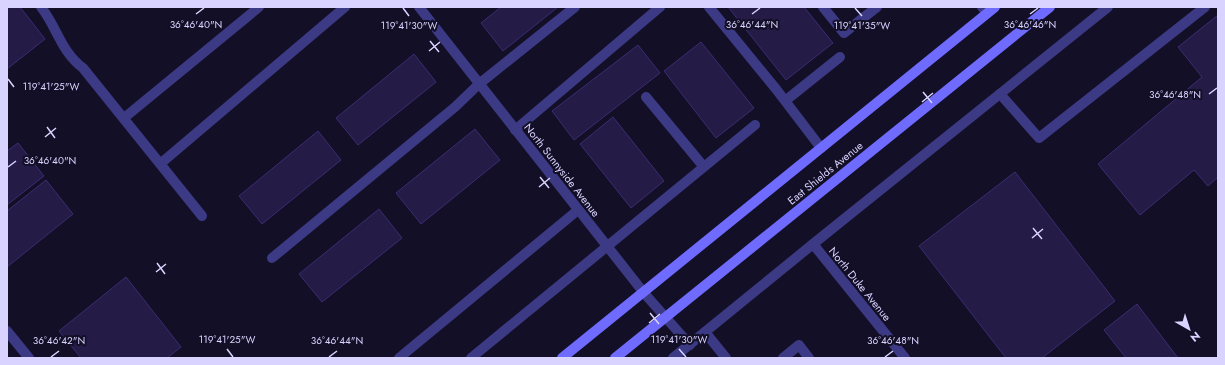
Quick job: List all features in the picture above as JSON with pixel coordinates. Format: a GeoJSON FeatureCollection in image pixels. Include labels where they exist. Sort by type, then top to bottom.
{"type":"FeatureCollection","features":[{"type":"Feature","properties":{"kind":"main road","name":"East Shields Avenue"},"geometry":{"type":"LineString","coordinates":[[615,358],[665,316],[1050,7]]}},
{"type":"Feature","properties":{"kind":"main road","name":"East Shields Avenue"},"geometry":{"type":"LineString","coordinates":[[562,358],[821,148],[988,9]]}},
{"type":"Feature","properties":{"kind":"street"},"geometry":{"type":"LineString","coordinates":[[41,7],[48,16],[63,46],[75,62],[83,68],[202,216]]}},
{"type":"Feature","properties":{"kind":"street"},"geometry":{"type":"LineString","coordinates":[[124,118],[259,7]]}},
{"type":"Feature","properties":{"kind":"street"},"geometry":{"type":"LineString","coordinates":[[160,164],[345,7]]}},
{"type":"Feature","properties":{"kind":"street","name":"North Sunnyside Avenue"},"geometry":{"type":"LineString","coordinates":[[419,7],[644,293],[690,345]]}},
{"type":"Feature","properties":{"kind":"street"},"geometry":{"type":"LineString","coordinates":[[272,258],[455,107],[479,84],[575,7]]}},
{"type":"Feature","properties":{"kind":"street"},"geometry":{"type":"LineString","coordinates":[[515,130],[660,7]]}},
{"type":"Feature","properties":{"kind":"street"},"geometry":{"type":"LineString","coordinates":[[709,7],[821,148]]}},
{"type":"Feature","properties":{"kind":"street"},"geometry":{"type":"LineString","coordinates":[[824,7],[844,33],[877,7]]}},
{"type":"Feature","properties":{"kind":"street"},"geometry":{"type":"LineString","coordinates":[[673,358],[1108,7]]}},
{"type":"Feature","properties":{"kind":"street"},"geometry":{"type":"LineString","coordinates":[[1000,94],[1039,138],[1205,7]]}},
{"type":"Feature","properties":{"kind":"street"},"geometry":{"type":"LineString","coordinates":[[785,101],[840,57]]}},
{"type":"Feature","properties":{"kind":"street"},"geometry":{"type":"LineString","coordinates":[[646,97],[704,167]]}},
{"type":"Feature","properties":{"kind":"street"},"geometry":{"type":"LineString","coordinates":[[471,358],[755,125]]}},
{"type":"Feature","properties":{"kind":"street"},"geometry":{"type":"LineString","coordinates":[[399,358],[578,210]]}},
{"type":"Feature","properties":{"kind":"street","name":"North Duke Avenue"},"geometry":{"type":"LineString","coordinates":[[813,244],[905,358]]}},
{"type":"Feature","properties":{"kind":"street"},"geometry":{"type":"LineString","coordinates":[[7,331],[29,358]]}},
{"type":"Feature","properties":{"kind":"street"},"geometry":{"type":"LineString","coordinates":[[705,332],[726,358]]}},
{"type":"Feature","properties":{"kind":"street"},"geometry":{"type":"LineString","coordinates":[[783,358],[799,345],[809,358]]}},
{"type":"Feature","properties":{"kind":"building"},"geometry":{"type":"Polygon","coordinates":[[[7,7],[20,7],[45,39],[7,69],[7,7]]]}},
{"type":"Feature","properties":{"kind":"building"},"geometry":{"type":"Polygon","coordinates":[[[501,7],[558,7],[503,51],[481,23],[501,7]]]}},
{"type":"Feature","properties":{"kind":"building"},"geometry":{"type":"Polygon","coordinates":[[[728,7],[804,7],[833,43],[786,80],[728,7]]]}},
{"type":"Feature","properties":{"kind":"building"},"geometry":{"type":"Polygon","coordinates":[[[1218,15],[1218,177],[1208,186],[1194,170],[1140,215],[1098,164],[1202,77],[1178,47],[1218,15]]]}},
{"type":"Feature","properties":{"kind":"building"},"geometry":{"type":"Polygon","coordinates":[[[701,42],[754,108],[716,138],[664,71],[701,42]]]}},
{"type":"Feature","properties":{"kind":"building"},"geometry":{"type":"Polygon","coordinates":[[[638,45],[660,73],[574,140],[552,111],[638,45]]]}},
{"type":"Feature","properties":{"kind":"building"},"geometry":{"type":"Polygon","coordinates":[[[414,54],[436,82],[358,145],[336,118],[414,54]]]}},
{"type":"Feature","properties":{"kind":"building"},"geometry":{"type":"Polygon","coordinates":[[[613,117],[664,181],[631,208],[580,144],[613,117]]]}},
{"type":"Feature","properties":{"kind":"building"},"geometry":{"type":"Polygon","coordinates":[[[475,129],[500,160],[421,224],[396,193],[475,129]]]}},
{"type":"Feature","properties":{"kind":"building"},"geometry":{"type":"Polygon","coordinates":[[[318,131],[341,160],[262,224],[239,196],[318,131]]]}},
{"type":"Feature","properties":{"kind":"building"},"geometry":{"type":"Polygon","coordinates":[[[18,143],[44,176],[7,205],[7,151],[18,143]]]}},
{"type":"Feature","properties":{"kind":"building"},"geometry":{"type":"Polygon","coordinates":[[[1015,172],[1115,301],[1042,358],[1006,358],[919,246],[1015,172]]]}},
{"type":"Feature","properties":{"kind":"building"},"geometry":{"type":"Polygon","coordinates":[[[46,180],[73,214],[7,267],[7,211],[46,180]]]}},
{"type":"Feature","properties":{"kind":"building"},"geometry":{"type":"Polygon","coordinates":[[[379,209],[402,238],[322,302],[299,274],[379,209]]]}},
{"type":"Feature","properties":{"kind":"building"},"geometry":{"type":"Polygon","coordinates":[[[126,277],[181,347],[167,358],[81,358],[59,331],[126,277]]]}},
{"type":"Feature","properties":{"kind":"building"},"geometry":{"type":"Polygon","coordinates":[[[1137,304],[1178,358],[1126,358],[1104,330],[1137,304]]]}}]}
